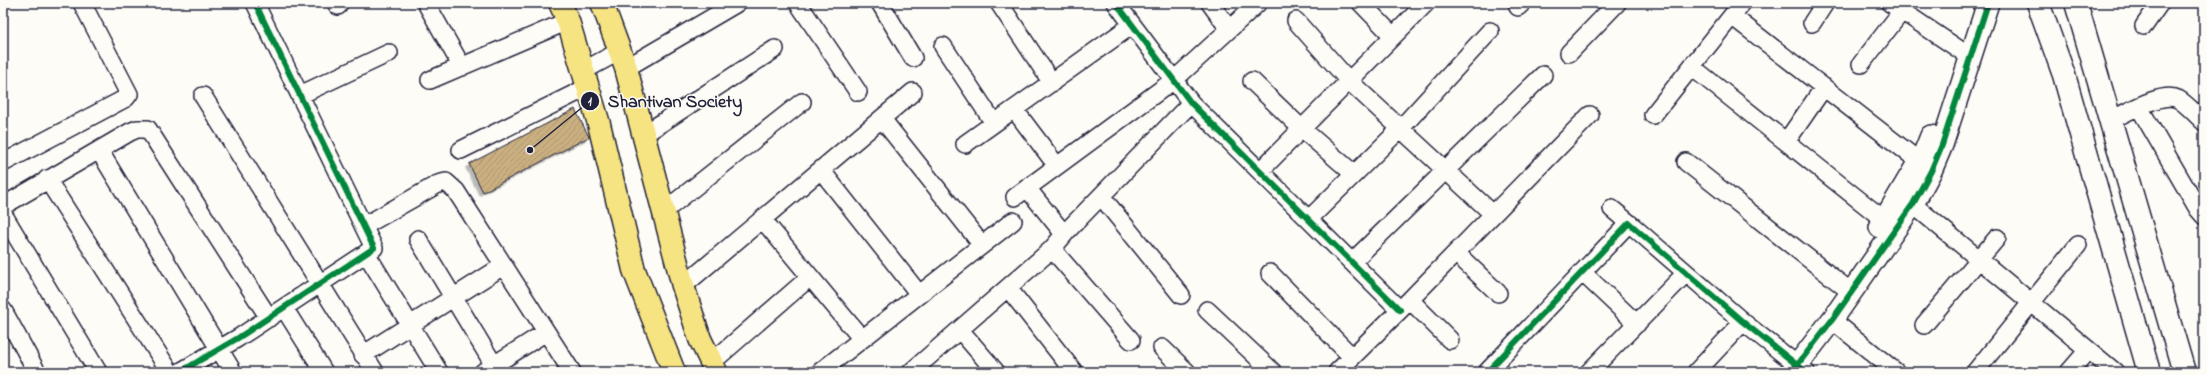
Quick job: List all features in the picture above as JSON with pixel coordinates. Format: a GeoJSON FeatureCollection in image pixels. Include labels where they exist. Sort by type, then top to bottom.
{"type":"FeatureCollection","features":[{"type":"Feature","properties":{"kind":"main road"},"geometry":{"type":"LineString","coordinates":[[602,3],[623,59],[663,212],[700,339],[713,367]]}},
{"type":"Feature","properties":{"kind":"main road"},"geometry":{"type":"LineString","coordinates":[[2038,3],[2064,75],[2149,372]]}},
{"type":"Feature","properties":{"kind":"main road"},"geometry":{"type":"LineString","coordinates":[[2076,3],[2184,372]]}},
{"type":"Feature","properties":{"kind":"main road"},"geometry":{"type":"LineString","coordinates":[[564,12],[599,124],[634,270],[674,372]]}},
{"type":"Feature","properties":{"kind":"street"},"geometry":{"type":"LineString","coordinates":[[3,163],[126,98],[129,94],[82,3]]}},
{"type":"Feature","properties":{"kind":"street"},"geometry":{"type":"LineString","coordinates":[[180,372],[220,349],[374,248],[255,3]]}},
{"type":"Feature","properties":{"kind":"street"},"geometry":{"type":"LineString","coordinates":[[426,3],[462,67]]}},
{"type":"Feature","properties":{"kind":"street"},"geometry":{"type":"LineString","coordinates":[[461,150],[623,59],[737,3]]}},
{"type":"Feature","properties":{"kind":"street"},"geometry":{"type":"LineString","coordinates":[[798,3],[858,92]]}},
{"type":"Feature","properties":{"kind":"street"},"geometry":{"type":"LineString","coordinates":[[880,3],[913,58]]}},
{"type":"Feature","properties":{"kind":"street"},"geometry":{"type":"LineString","coordinates":[[999,3],[1052,83]]}},
{"type":"Feature","properties":{"kind":"street"},"geometry":{"type":"LineString","coordinates":[[1116,3],[1191,103],[1352,262],[1450,340]]}},
{"type":"Feature","properties":{"kind":"street"},"geometry":{"type":"LineString","coordinates":[[1210,3],[1229,29]]}},
{"type":"Feature","properties":{"kind":"street"},"geometry":{"type":"LineString","coordinates":[[1064,234],[1021,193],[1174,80],[1258,3]]}},
{"type":"Feature","properties":{"kind":"street"},"geometry":{"type":"LineString","coordinates":[[1361,3],[1393,36]]}},
{"type":"Feature","properties":{"kind":"street"},"geometry":{"type":"LineString","coordinates":[[1260,171],[1426,3]]}},
{"type":"Feature","properties":{"kind":"street"},"geometry":{"type":"LineString","coordinates":[[1569,53],[1617,3]]}},
{"type":"Feature","properties":{"kind":"street"},"geometry":{"type":"LineString","coordinates":[[1812,23],[1825,3]]}},
{"type":"Feature","properties":{"kind":"street"},"geometry":{"type":"LineString","coordinates":[[1793,368],[1890,225],[1925,166],[1942,145],[1964,52],[1972,3]]}},
{"type":"Feature","properties":{"kind":"street"},"geometry":{"type":"LineString","coordinates":[[1964,52],[1988,3]]}},
{"type":"Feature","properties":{"kind":"street"},"geometry":{"type":"LineString","coordinates":[[2144,26],[2160,3]]}},
{"type":"Feature","properties":{"kind":"street"},"geometry":{"type":"LineString","coordinates":[[1861,64],[1896,7],[1964,52]]}},
{"type":"Feature","properties":{"kind":"street"},"geometry":{"type":"LineString","coordinates":[[1653,115],[1737,10],[1824,88],[1925,166]]}},
{"type":"Feature","properties":{"kind":"street"},"geometry":{"type":"LineString","coordinates":[[430,80],[462,67],[564,12]]}},
{"type":"Feature","properties":{"kind":"street"},"geometry":{"type":"LineString","coordinates":[[1296,21],[1348,81],[1494,214]]}},
{"type":"Feature","properties":{"kind":"street"},"geometry":{"type":"LineString","coordinates":[[965,144],[1132,25]]}},
{"type":"Feature","properties":{"kind":"street"},"geometry":{"type":"LineString","coordinates":[[1309,219],[1400,128],[1490,32]]}},
{"type":"Feature","properties":{"kind":"street"},"geometry":{"type":"LineString","coordinates":[[943,46],[994,122]]}},
{"type":"Feature","properties":{"kind":"street"},"geometry":{"type":"LineString","coordinates":[[643,135],[775,49]]}},
{"type":"Feature","properties":{"kind":"street"},"geometry":{"type":"LineString","coordinates":[[300,95],[388,53]]}},
{"type":"Feature","properties":{"kind":"street"},"geometry":{"type":"LineString","coordinates":[[1692,67],[1890,225]]}},
{"type":"Feature","properties":{"kind":"street"},"geometry":{"type":"LineString","coordinates":[[1352,262],[1543,75]]}},
{"type":"Feature","properties":{"kind":"street"},"geometry":{"type":"LineString","coordinates":[[1252,81],[1302,129],[1354,174]]}},
{"type":"Feature","properties":{"kind":"street"},"geometry":{"type":"LineString","coordinates":[[1786,142],[1824,88]]}},
{"type":"Feature","properties":{"kind":"street"},"geometry":{"type":"LineString","coordinates":[[684,286],[913,92]]}},
{"type":"Feature","properties":{"kind":"street"},"geometry":{"type":"LineString","coordinates":[[203,96],[375,372]]}},
{"type":"Feature","properties":{"kind":"street"},"geometry":{"type":"LineString","coordinates":[[2111,120],[2160,98],[2178,99],[2204,122]]}},
{"type":"Feature","properties":{"kind":"street"},"geometry":{"type":"LineString","coordinates":[[663,212],[802,102]]}},
{"type":"Feature","properties":{"kind":"street"},"geometry":{"type":"LineString","coordinates":[[913,372],[1052,249],[1064,234],[1191,103]]}},
{"type":"Feature","properties":{"kind":"street"},"geometry":{"type":"LineString","coordinates":[[2138,107],[2198,209],[2204,216]]}},
{"type":"Feature","properties":{"kind":"street"},"geometry":{"type":"LineString","coordinates":[[1014,109],[1057,166]]}},
{"type":"Feature","properties":{"kind":"street"},"geometry":{"type":"LineString","coordinates":[[1337,372],[1405,305],[1590,115]]}},
{"type":"Feature","properties":{"kind":"street"},"geometry":{"type":"LineString","coordinates":[[882,119],[982,245]]}},
{"type":"Feature","properties":{"kind":"street"},"geometry":{"type":"LineString","coordinates":[[3,206],[130,132],[137,129],[148,129],[268,318]]}},
{"type":"Feature","properties":{"kind":"street"},"geometry":{"type":"LineString","coordinates":[[99,150],[220,349],[232,372]]}},
{"type":"Feature","properties":{"kind":"street"},"geometry":{"type":"LineString","coordinates":[[1686,162],[1846,288]]}},
{"type":"Feature","properties":{"kind":"street"},"geometry":{"type":"LineString","coordinates":[[821,170],[919,294]]}},
{"type":"Feature","properties":{"kind":"street"},"geometry":{"type":"LineString","coordinates":[[47,180],[170,372]]}},
{"type":"Feature","properties":{"kind":"street"},"geometry":{"type":"LineString","coordinates":[[364,226],[438,184],[446,182],[456,191],[572,372]]}},
{"type":"Feature","properties":{"kind":"street"},"geometry":{"type":"LineString","coordinates":[[1101,196],[1181,296]]}},
{"type":"Feature","properties":{"kind":"street"},"geometry":{"type":"LineString","coordinates":[[1906,199],[2115,372]]}},
{"type":"Feature","properties":{"kind":"street"},"geometry":{"type":"LineString","coordinates":[[1612,209],[1743,322],[1793,368]]}},
{"type":"Feature","properties":{"kind":"street"},"geometry":{"type":"LineString","coordinates":[[3,214],[98,372]]}},
{"type":"Feature","properties":{"kind":"street"},"geometry":{"type":"LineString","coordinates":[[763,220],[862,339]]}},
{"type":"Feature","properties":{"kind":"street"},"geometry":{"type":"LineString","coordinates":[[820,372],[1013,221]]}},
{"type":"Feature","properties":{"kind":"street"},"geometry":{"type":"LineString","coordinates":[[1487,372],[1584,274],[1629,223]]}},
{"type":"Feature","properties":{"kind":"street"},"geometry":{"type":"LineString","coordinates":[[1924,325],[1997,238]]}},
{"type":"Feature","properties":{"kind":"street"},"geometry":{"type":"LineString","coordinates":[[418,239],[454,298],[488,368],[546,332]]}},
{"type":"Feature","properties":{"kind":"street"},"geometry":{"type":"LineString","coordinates":[[1975,372],[2078,245]]}},
{"type":"Feature","properties":{"kind":"street"},"geometry":{"type":"LineString","coordinates":[[1052,249],[1131,340]]}},
{"type":"Feature","properties":{"kind":"street"},"geometry":{"type":"LineString","coordinates":[[366,253],[439,372]]}},
{"type":"Feature","properties":{"kind":"street"},"geometry":{"type":"LineString","coordinates":[[1456,253],[1498,294]]}},
{"type":"Feature","properties":{"kind":"street"},"geometry":{"type":"LineString","coordinates":[[363,355],[503,266]]}},
{"type":"Feature","properties":{"kind":"street"},"geometry":{"type":"LineString","coordinates":[[1270,273],[1352,357]]}},
{"type":"Feature","properties":{"kind":"street"},"geometry":{"type":"LineString","coordinates":[[1589,372],[1686,273]]}},
{"type":"Feature","properties":{"kind":"street"},"geometry":{"type":"LineString","coordinates":[[1584,274],[1637,324]]}},
{"type":"Feature","properties":{"kind":"street"},"geometry":{"type":"LineString","coordinates":[[713,367],[810,277]]}},
{"type":"Feature","properties":{"kind":"street"},"geometry":{"type":"LineString","coordinates":[[1008,288],[1074,372]]}},
{"type":"Feature","properties":{"kind":"street"},"geometry":{"type":"LineString","coordinates":[[1793,368],[1832,320],[1846,288]]}},
{"type":"Feature","properties":{"kind":"street"},"geometry":{"type":"LineString","coordinates":[[284,308],[324,372]]}},
{"type":"Feature","properties":{"kind":"street"},"geometry":{"type":"LineString","coordinates":[[3,310],[38,372]]}},
{"type":"Feature","properties":{"kind":"street"},"geometry":{"type":"LineString","coordinates":[[1208,310],[1273,372]]}},
{"type":"Feature","properties":{"kind":"street"},"geometry":{"type":"LineString","coordinates":[[1832,320],[1896,372]]}},
{"type":"Feature","properties":{"kind":"street"},"geometry":{"type":"LineString","coordinates":[[1696,372],[1743,322]]}},
{"type":"Feature","properties":{"kind":"street"},"geometry":{"type":"LineString","coordinates":[[960,330],[996,372]]}},
{"type":"Feature","properties":{"kind":"street"},"geometry":{"type":"LineString","coordinates":[[1162,348],[1187,372]]}},
{"type":"Feature","properties":{"kind":"street"},"geometry":{"type":"LineString","coordinates":[[2069,372],[2088,350]]}},
{"type":"Feature","properties":{"kind":"building"},"geometry":{"type":"Polygon","coordinates":[[[575,109],[589,137],[483,192],[469,164],[575,109]]]}},
{"type":"Feature","properties":{"kind":"cycle path"},"geometry":{"type":"LineString","coordinates":[[180,372],[238,338],[374,248],[255,3]]}},
{"type":"Feature","properties":{"kind":"cycle path"},"geometry":{"type":"LineString","coordinates":[[1116,3],[1191,103],[1400,310]]}},
{"type":"Feature","properties":{"kind":"cycle path"},"geometry":{"type":"LineString","coordinates":[[1792,372],[1832,320],[1913,204],[1931,171],[1942,145],[1988,3]]}},
{"type":"Feature","properties":{"kind":"cycle path"},"geometry":{"type":"LineString","coordinates":[[1487,372],[1629,223],[1743,322],[1806,372]]}},
{"type":"Feature","properties":{"kind":"place","name":"Shantivan Society"},"geometry":{"type":"Point","coordinates":[530,150]}}]}
